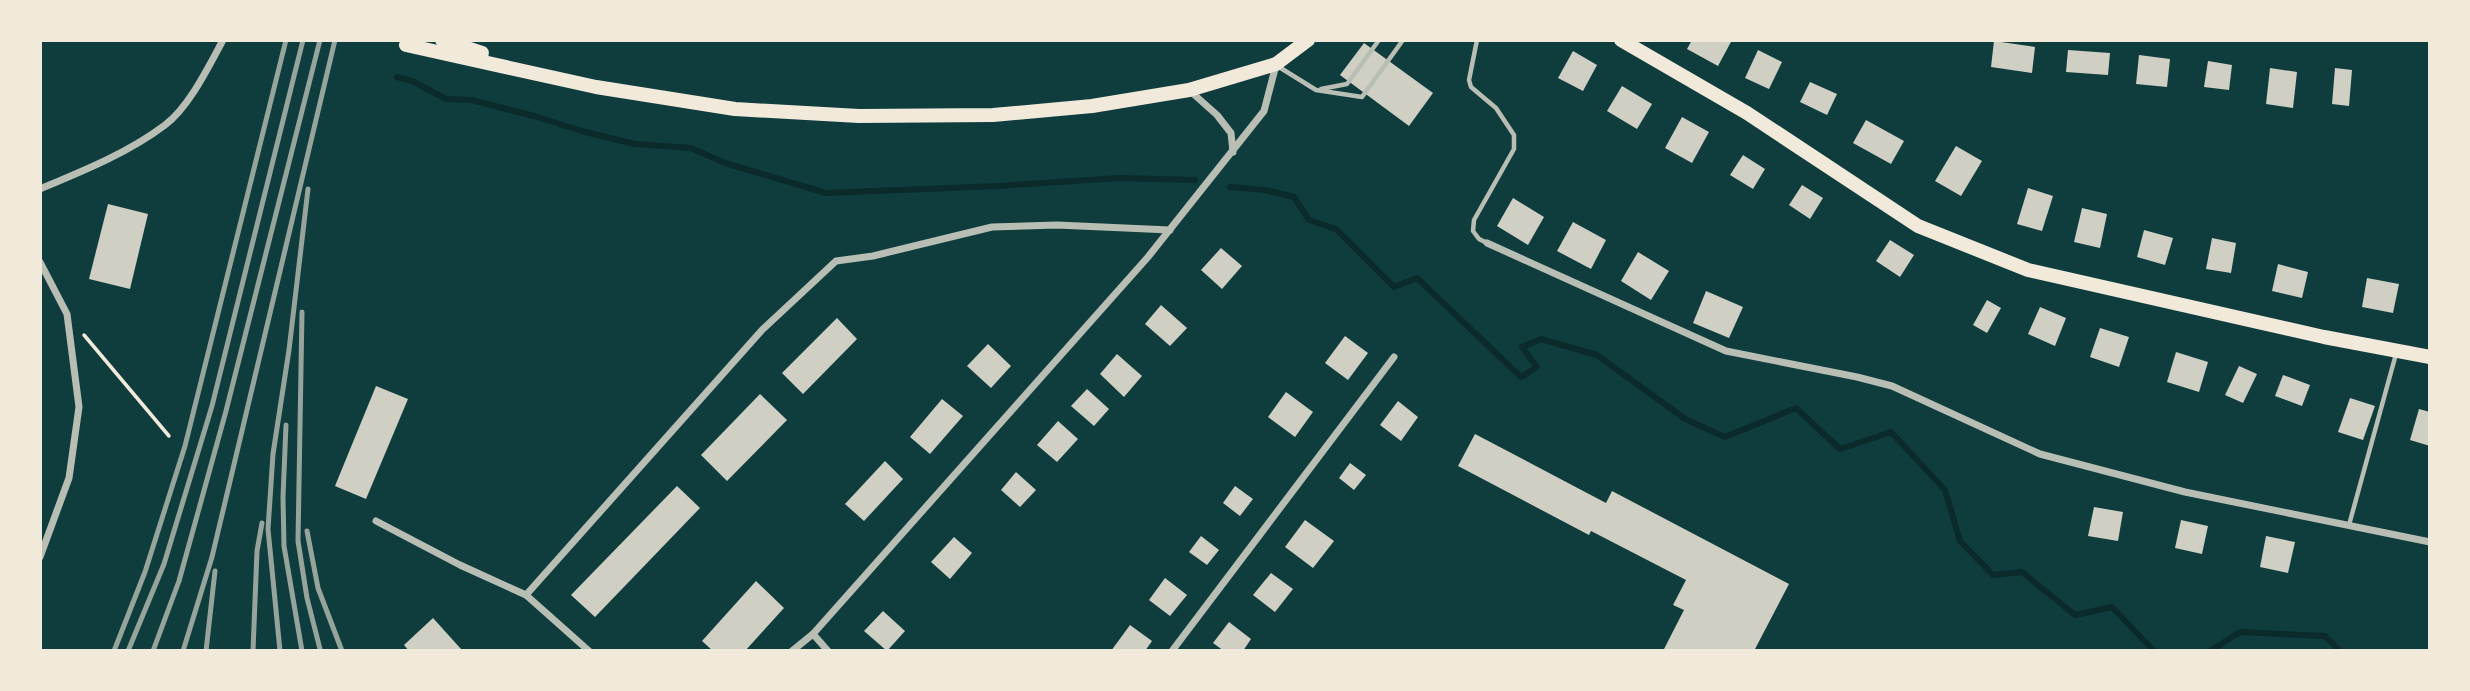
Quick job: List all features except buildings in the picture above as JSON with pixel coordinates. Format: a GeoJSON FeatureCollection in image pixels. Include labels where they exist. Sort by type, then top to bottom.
{"type":"FeatureCollection","features":[{"type":"Feature","properties":{"kind":"main road"},"geometry":{"type":"LineString","coordinates":[[442,40],[554,77]]}},
{"type":"Feature","properties":{"kind":"main road"},"geometry":{"type":"LineString","coordinates":[[405,45],[596,87],[735,109],[859,116],[993,115],[1091,106],[1189,90],[1276,64],[1308,40]]}},
{"type":"Feature","properties":{"kind":"main road"},"geometry":{"type":"LineString","coordinates":[[1620,40],[1747,113],[1918,226],[2004,260],[2042,273],[2430,357]]}},
{"type":"Feature","properties":{"kind":"street"},"geometry":{"type":"LineString","coordinates":[[40,189],[100,164],[167,124],[198,85],[223,40]]}},
{"type":"Feature","properties":{"kind":"street"},"geometry":{"type":"LineString","coordinates":[[792,651],[813,634],[1170,230],[1264,111],[1276,64]]}},
{"type":"Feature","properties":{"kind":"street"},"geometry":{"type":"LineString","coordinates":[[1189,90],[1217,115],[1231,133],[1233,153]]}},
{"type":"Feature","properties":{"kind":"street"},"geometry":{"type":"LineString","coordinates":[[526,595],[762,330],[836,261],[873,256],[992,227],[1057,225],[1170,230]]}},
{"type":"Feature","properties":{"kind":"street"},"geometry":{"type":"LineString","coordinates":[[1487,243],[1726,351],[1892,386],[2040,454],[2185,492],[2430,542]]}},
{"type":"Feature","properties":{"kind":"street"},"geometry":{"type":"LineString","coordinates":[[40,262],[67,314],[79,407],[69,478],[40,557]]}},
{"type":"Feature","properties":{"kind":"street"},"geometry":{"type":"LineString","coordinates":[[1172,651],[1394,357]]}},
{"type":"Feature","properties":{"kind":"street"},"geometry":{"type":"LineString","coordinates":[[376,522],[526,595],[589,651]]}},
{"type":"Feature","properties":{"kind":"street"},"geometry":{"type":"LineString","coordinates":[[813,634],[828,651]]}},
{"type":"Feature","properties":{"kind":"lane"},"geometry":{"type":"LineString","coordinates":[[1316,90],[1347,84],[1379,40]]}},
{"type":"Feature","properties":{"kind":"lane"},"geometry":{"type":"LineString","coordinates":[[1276,64],[1316,90],[1362,97],[1403,40]]}},
{"type":"Feature","properties":{"kind":"lane"},"geometry":{"type":"LineString","coordinates":[[1477,40],[1469,79],[1471,87],[1496,107],[1514,135],[1514,149],[1474,220],[1473,231],[1479,239],[1487,243]]}},
{"type":"Feature","properties":{"kind":"lane"},"geometry":{"type":"LineString","coordinates":[[2349,526],[2397,351]]}},
{"type":"Feature","properties":{"kind":"path"},"geometry":{"type":"LineString","coordinates":[[67,314],[169,436]]}},
{"type":"Feature","properties":{"kind":"waterway"},"geometry":{"type":"LineString","coordinates":[[397,77],[412,81],[446,99],[472,100],[635,144],[691,148],[725,163],[826,193],[1119,178],[1195,180]]}},
{"type":"Feature","properties":{"kind":"waterway"},"geometry":{"type":"LineString","coordinates":[[1230,187],[1265,190],[1294,197],[1309,220],[1336,229],[1394,287],[1417,278],[1521,377],[1537,367],[1522,347],[1541,339],[1597,355],[1685,419],[1725,437],[1796,408],[1840,449],[1891,432],[1945,490],[1960,541],[1993,575],[2022,572],[2075,615],[2112,607],[2154,651]]}},
{"type":"Feature","properties":{"kind":"waterway"},"geometry":{"type":"LineString","coordinates":[[2210,651],[2240,632],[2325,636],[2340,651]]}},
{"type":"Feature","properties":{"kind":"railway"},"geometry":{"type":"LineString","coordinates":[[114,651],[145,572],[185,446],[286,40]]}},
{"type":"Feature","properties":{"kind":"railway"},"geometry":{"type":"LineString","coordinates":[[128,651],[164,564],[212,406],[303,40]]}},
{"type":"Feature","properties":{"kind":"railway"},"geometry":{"type":"LineString","coordinates":[[153,651],[179,581],[226,411],[320,40]]}},
{"type":"Feature","properties":{"kind":"railway"},"geometry":{"type":"LineString","coordinates":[[183,651],[212,557],[335,40]]}},
{"type":"Feature","properties":{"kind":"railway"},"geometry":{"type":"LineString","coordinates":[[280,651],[268,529],[273,454],[289,350],[308,189]]}},
{"type":"Feature","properties":{"kind":"railway"},"geometry":{"type":"LineString","coordinates":[[302,312],[298,541],[307,598],[320,649]]}},
{"type":"Feature","properties":{"kind":"railway"},"geometry":{"type":"LineString","coordinates":[[286,425],[284,546],[302,651]]}},
{"type":"Feature","properties":{"kind":"railway"},"geometry":{"type":"LineString","coordinates":[[253,651],[257,551],[262,523]]}},
{"type":"Feature","properties":{"kind":"railway"},"geometry":{"type":"LineString","coordinates":[[307,531],[318,588],[342,651]]}},
{"type":"Feature","properties":{"kind":"railway"},"geometry":{"type":"LineString","coordinates":[[206,651],[215,571]]}}]}
